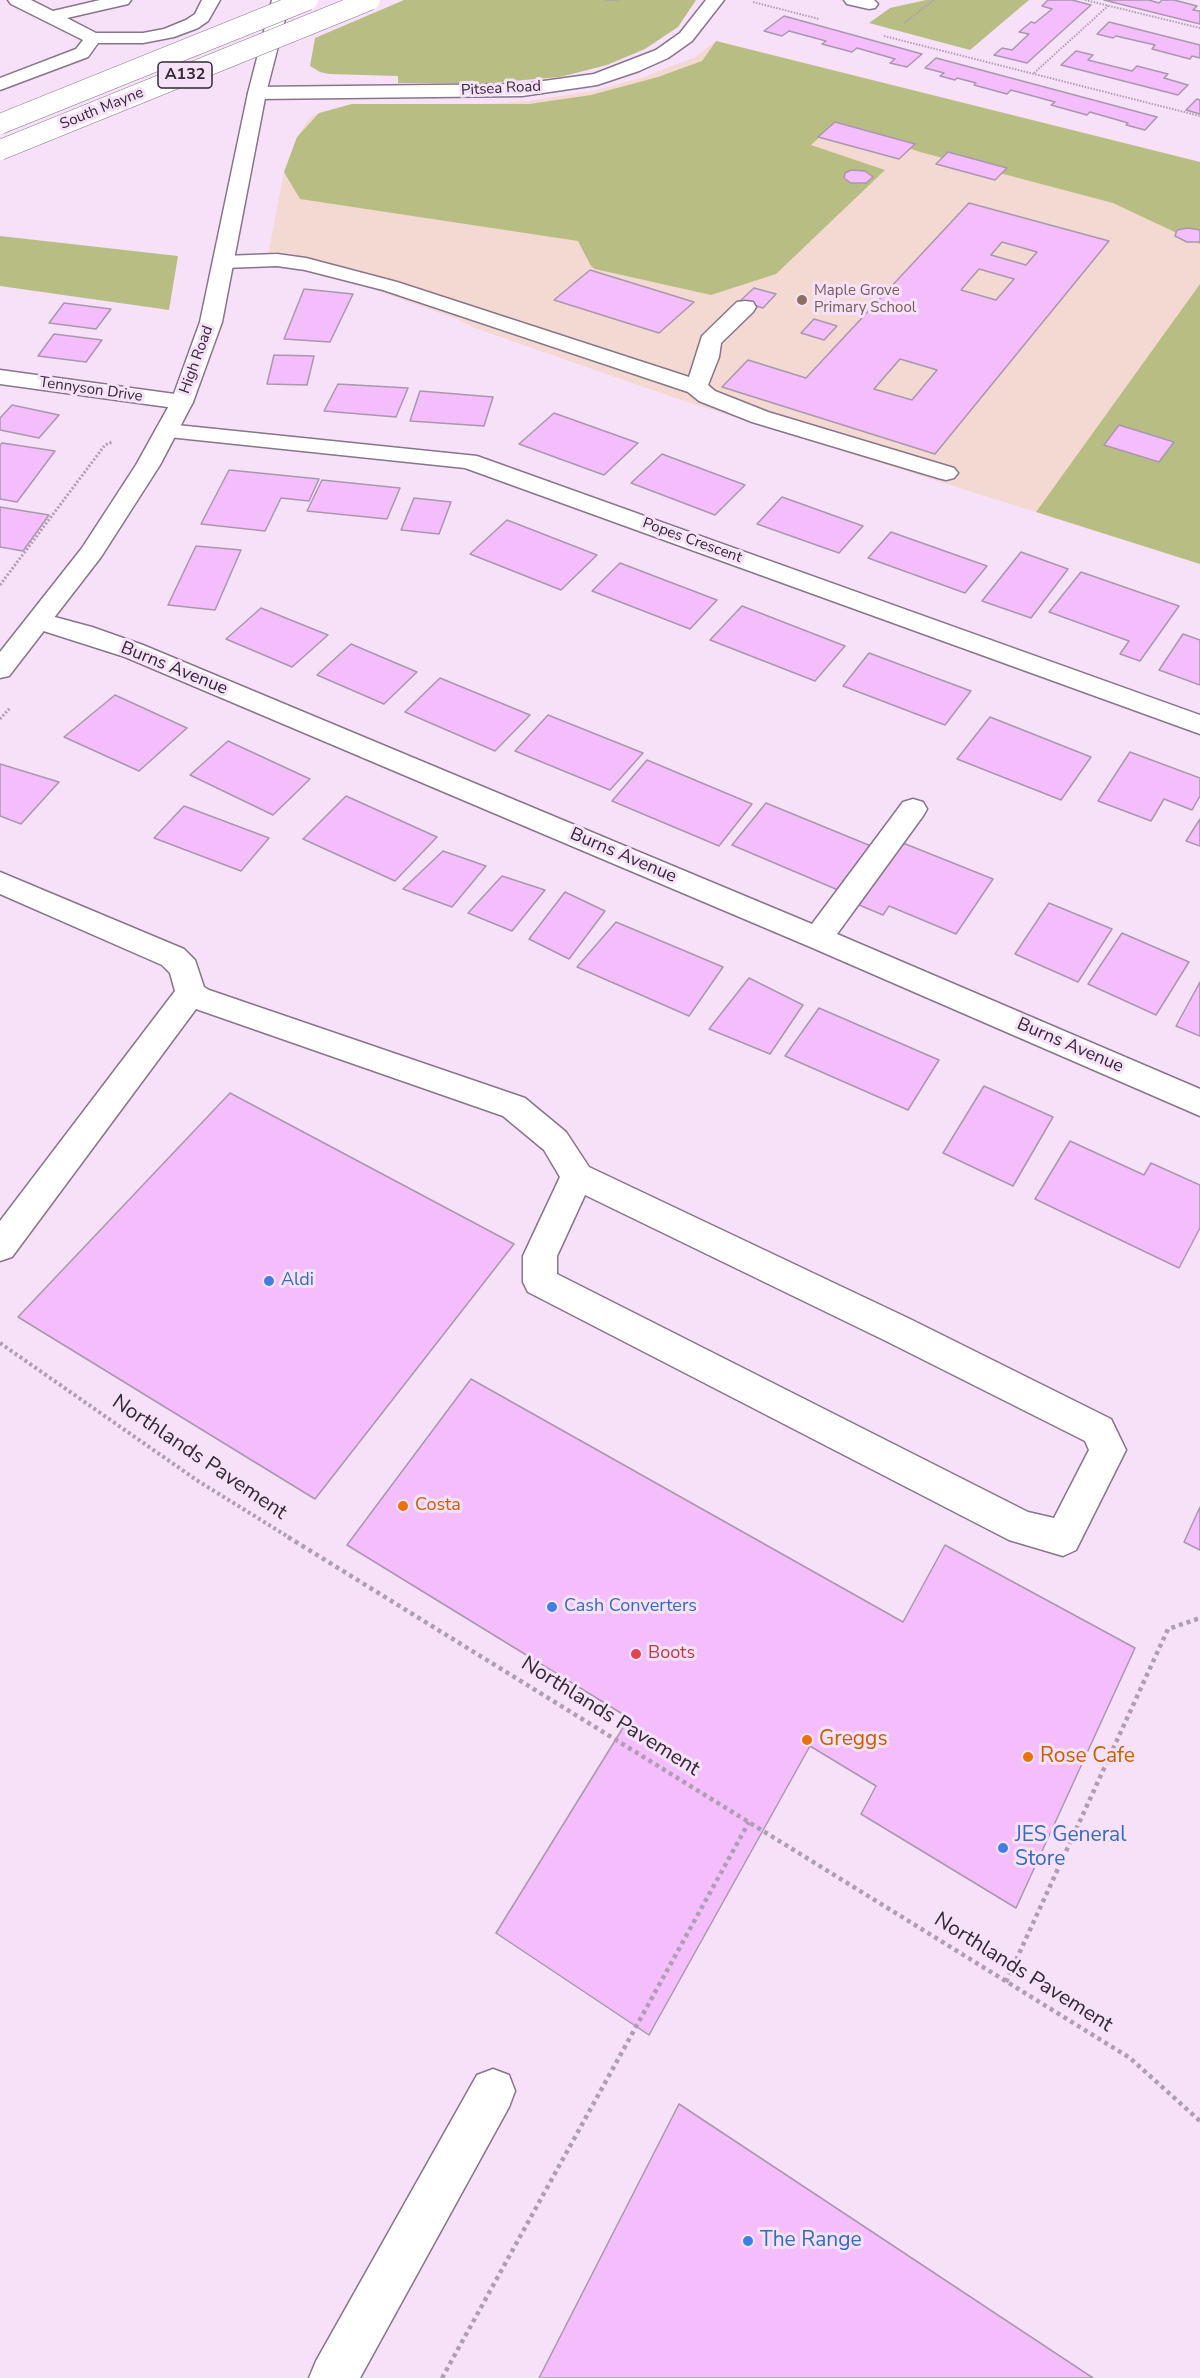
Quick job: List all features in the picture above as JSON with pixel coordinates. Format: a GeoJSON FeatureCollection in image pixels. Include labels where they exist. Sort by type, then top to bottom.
{"type":"FeatureCollection","features":[{"type":"Feature","properties":{"kind":"street"},"geometry":{"type":"LineString","coordinates":[[17,0],[93,38],[143,38],[168,33],[192,24],[202,17],[211,0]]}},
{"type":"Feature","properties":{"kind":"street"},"geometry":{"type":"LineString","coordinates":[[51,16],[122,0]]}},
{"type":"Feature","properties":{"kind":"street","name":"High Road"},"geometry":{"type":"LineString","coordinates":[[0,670],[40,621],[104,534],[167,431],[182,402],[205,342],[224,262],[257,93],[281,0]]}},
{"type":"Feature","properties":{"kind":"street","name":"South Mayne"},"geometry":{"type":"LineString","coordinates":[[0,124],[308,0]]}},
{"type":"Feature","properties":{"kind":"street","name":"South Mayne"},"geometry":{"type":"LineString","coordinates":[[0,150],[370,0]]}},
{"type":"Feature","properties":{"kind":"street","name":"Pitsea Road"},"geometry":{"type":"LineString","coordinates":[[257,93],[522,90],[597,79],[662,54],[686,38],[715,0]]}},
{"type":"Feature","properties":{"kind":"street"},"geometry":{"type":"LineString","coordinates":[[0,84],[82,53],[93,38]]}},
{"type":"Feature","properties":{"kind":"street"},"geometry":{"type":"LineString","coordinates":[[224,262],[277,260],[333,270],[390,286],[696,387],[707,396],[760,417],[946,473]]}},
{"type":"Feature","properties":{"kind":"street"},"geometry":{"type":"LineString","coordinates":[[696,387],[708,357],[710,341],[745,308]]}},
{"type":"Feature","properties":{"kind":"street","name":"Tennyson Drive"},"geometry":{"type":"LineString","coordinates":[[0,377],[182,402]]}},
{"type":"Feature","properties":{"kind":"street","name":"Popes Crescent"},"geometry":{"type":"LineString","coordinates":[[167,431],[469,461],[1200,725]]}},
{"type":"Feature","properties":{"kind":"street","name":"Burns Avenue"},"geometry":{"type":"LineString","coordinates":[[40,621],[134,651],[818,938],[1200,1102]]}},
{"type":"Feature","properties":{"kind":"street"},"geometry":{"type":"LineString","coordinates":[[818,938],[913,809]]}},
{"type":"Feature","properties":{"kind":"street"},"geometry":{"type":"LineString","coordinates":[[0,882],[173,957],[183,968],[191,993],[223,1008],[514,1107],[555,1141],[577,1176],[898,1330],[1098,1430],[1108,1450],[1063,1538],[1022,1528],[540,1282],[540,1256],[577,1176]]}},
{"type":"Feature","properties":{"kind":"street"},"geometry":{"type":"LineString","coordinates":[[0,1247],[191,993]]}},
{"type":"Feature","properties":{"kind":"street"},"geometry":{"type":"LineString","coordinates":[[333,2378],[493,2091]]}},
{"type":"Feature","properties":{"kind":"path"},"geometry":{"type":"LineString","coordinates":[[606,0],[621,0]]}},
{"type":"Feature","properties":{"kind":"path"},"geometry":{"type":"LineString","coordinates":[[747,0],[822,20]]}},
{"type":"Feature","properties":{"kind":"path"},"geometry":{"type":"LineString","coordinates":[[897,29],[934,0]]}},
{"type":"Feature","properties":{"kind":"path"},"geometry":{"type":"LineString","coordinates":[[1085,0],[1200,28]]}},
{"type":"Feature","properties":{"kind":"path"},"geometry":{"type":"LineString","coordinates":[[1033,74],[1109,6]]}},
{"type":"Feature","properties":{"kind":"path"},"geometry":{"type":"LineString","coordinates":[[876,34],[1200,116]]}},
{"type":"Feature","properties":{"kind":"path"},"geometry":{"type":"LineString","coordinates":[[0,585],[105,445],[116,440]]}},
{"type":"Feature","properties":{"kind":"path","name":"Northlands Pavement"},"geometry":{"type":"LineString","coordinates":[[0,1343],[198,1481],[1130,2058],[1200,2121]]}},
{"type":"Feature","properties":{"kind":"path"},"geometry":{"type":"LineString","coordinates":[[1006,1982],[1168,1629],[1200,1618]]}},
{"type":"Feature","properties":{"kind":"path"},"geometry":{"type":"LineString","coordinates":[[442,2378],[749,1822]]}},
{"type":"Feature","properties":{"kind":"shaded area","name":"Maple Grove Primary School"},"geometry":{"type":"Polygon","coordinates":[[[716,41],[1200,162],[1200,564],[678,399],[472,327],[454,318],[353,282],[285,266],[266,266],[284,172],[297,137],[308,120],[316,114],[352,104],[487,104],[528,101],[593,91],[644,77],[695,57],[716,41]]]}},
{"type":"Feature","properties":{"kind":"green space"},"geometry":{"type":"Polygon","coordinates":[[[404,0],[696,0],[678,27],[645,49],[607,65],[560,77],[489,83],[398,83],[398,76],[329,74],[310,66],[315,38],[404,0]]]}},
{"type":"Feature","properties":{"kind":"green space"},"geometry":{"type":"Polygon","coordinates":[[[926,0],[1029,0],[970,50],[869,23],[890,8],[926,0]]]}},
{"type":"Feature","properties":{"kind":"green space"},"geometry":{"type":"Polygon","coordinates":[[[716,41],[1200,162],[1200,244],[1113,203],[920,152],[835,123],[811,145],[885,170],[776,274],[711,295],[595,269],[591,266],[578,241],[300,199],[284,172],[297,137],[319,113],[352,104],[529,104],[591,95],[658,77],[702,61],[716,41]]]}},
{"type":"Feature","properties":{"kind":"green space"},"geometry":{"type":"Polygon","coordinates":[[[0,236],[178,256],[169,310],[0,286],[0,236]]]}},
{"type":"Feature","properties":{"kind":"green space"},"geometry":{"type":"Polygon","coordinates":[[[1200,284],[1200,564],[1036,512],[1200,284]]]}},
{"type":"Feature","properties":{"kind":"building"},"geometry":{"type":"Polygon","coordinates":[[[1048,0],[1072,0],[1091,5],[1027,63],[994,55],[1002,48],[1012,50],[1029,34],[1019,32],[1052,9],[1042,6],[1048,0]]]}},
{"type":"Feature","properties":{"kind":"building"},"geometry":{"type":"Polygon","coordinates":[[[1104,0],[1149,0],[1159,3],[1162,0],[1174,0],[1197,6],[1193,10],[1200,11],[1200,24],[1104,0]]]}},
{"type":"Feature","properties":{"kind":"building"},"geometry":{"type":"Polygon","coordinates":[[[784,16],[922,54],[907,67],[890,63],[895,59],[857,48],[852,52],[822,44],[826,41],[789,31],[782,36],[764,31],[784,16]]]}},
{"type":"Feature","properties":{"kind":"building"},"geometry":{"type":"Polygon","coordinates":[[[1109,22],[1200,45],[1200,58],[1192,56],[1190,59],[1152,49],[1155,45],[1097,34],[1109,22]]]}},
{"type":"Feature","properties":{"kind":"building"},"geometry":{"type":"Polygon","coordinates":[[[1076,51],[1093,55],[1088,60],[1132,71],[1137,66],[1168,74],[1164,78],[1188,85],[1178,95],[1061,65],[1076,51]]]}},
{"type":"Feature","properties":{"kind":"building"},"geometry":{"type":"Polygon","coordinates":[[[936,58],[1157,117],[1145,130],[1090,112],[1087,115],[1051,105],[1055,102],[1011,90],[1007,94],[974,85],[976,83],[940,76],[944,73],[925,68],[936,58]]]}},
{"type":"Feature","properties":{"kind":"building"},"geometry":{"type":"Polygon","coordinates":[[[1197,99],[1200,100],[1200,114],[1186,110],[1197,99]]]}},
{"type":"Feature","properties":{"kind":"building"},"geometry":{"type":"Polygon","coordinates":[[[835,122],[915,144],[899,159],[818,137],[835,122]]]}},
{"type":"Feature","properties":{"kind":"building"},"geometry":{"type":"Polygon","coordinates":[[[948,152],[1007,168],[995,180],[936,164],[948,152]]]}},
{"type":"Feature","properties":{"kind":"building"},"geometry":{"type":"Polygon","coordinates":[[[851,170],[865,171],[873,177],[866,183],[851,183],[844,178],[845,173],[851,170]]]}},
{"type":"Feature","properties":{"kind":"building"},"geometry":{"type":"Polygon","coordinates":[[[969,203],[1109,241],[935,454],[722,387],[748,360],[806,378],[969,203]],[[1002,242],[991,255],[1026,265],[1037,252],[1002,242]],[[979,269],[961,290],[996,300],[1014,279],[979,269]],[[900,359],[874,389],[912,400],[937,370],[900,359]]]}},
{"type":"Feature","properties":{"kind":"building"},"geometry":{"type":"Polygon","coordinates":[[[1188,228],[1200,230],[1200,242],[1187,242],[1175,236],[1177,230],[1188,228]]]}},
{"type":"Feature","properties":{"kind":"building"},"geometry":{"type":"Polygon","coordinates":[[[590,270],[694,302],[659,333],[554,300],[590,270]]]}},
{"type":"Feature","properties":{"kind":"building"},"geometry":{"type":"Polygon","coordinates":[[[754,288],[776,294],[763,308],[740,301],[754,288]]]}},
{"type":"Feature","properties":{"kind":"building"},"geometry":{"type":"Polygon","coordinates":[[[304,289],[353,294],[330,342],[284,339],[304,289]]]}},
{"type":"Feature","properties":{"kind":"building"},"geometry":{"type":"Polygon","coordinates":[[[64,303],[111,309],[96,329],[49,323],[64,303]]]}},
{"type":"Feature","properties":{"kind":"building"},"geometry":{"type":"Polygon","coordinates":[[[814,319],[837,326],[824,340],[801,333],[814,319]]]}},
{"type":"Feature","properties":{"kind":"building"},"geometry":{"type":"Polygon","coordinates":[[[54,334],[102,340],[86,362],[38,356],[54,334]]]}},
{"type":"Feature","properties":{"kind":"building"},"geometry":{"type":"Polygon","coordinates":[[[274,355],[314,356],[307,385],[267,384],[274,355]]]}},
{"type":"Feature","properties":{"kind":"building"},"geometry":{"type":"Polygon","coordinates":[[[338,384],[408,388],[396,417],[324,411],[338,384]]]}},
{"type":"Feature","properties":{"kind":"building"},"geometry":{"type":"Polygon","coordinates":[[[420,391],[493,397],[484,426],[410,421],[420,391]]]}},
{"type":"Feature","properties":{"kind":"building"},"geometry":{"type":"Polygon","coordinates":[[[12,405],[59,415],[39,438],[0,430],[0,418],[12,405]]]}},
{"type":"Feature","properties":{"kind":"building"},"geometry":{"type":"Polygon","coordinates":[[[554,413],[638,443],[604,475],[519,444],[554,413]]]}},
{"type":"Feature","properties":{"kind":"building"},"geometry":{"type":"Polygon","coordinates":[[[1119,425],[1174,442],[1159,462],[1104,445],[1119,425]]]}},
{"type":"Feature","properties":{"kind":"building"},"geometry":{"type":"Polygon","coordinates":[[[2,443],[55,451],[17,502],[0,499],[0,445],[2,443]]]}},
{"type":"Feature","properties":{"kind":"building"},"geometry":{"type":"Polygon","coordinates":[[[662,454],[745,485],[715,515],[631,483],[662,454]]]}},
{"type":"Feature","properties":{"kind":"building"},"geometry":{"type":"Polygon","coordinates":[[[229,470],[319,479],[309,501],[281,498],[265,531],[201,524],[229,470]]]}},
{"type":"Feature","properties":{"kind":"building"},"geometry":{"type":"Polygon","coordinates":[[[322,480],[400,488],[387,519],[307,511],[322,480]]]}},
{"type":"Feature","properties":{"kind":"building"},"geometry":{"type":"Polygon","coordinates":[[[782,497],[863,526],[839,553],[757,524],[782,497]]]}},
{"type":"Feature","properties":{"kind":"building"},"geometry":{"type":"Polygon","coordinates":[[[414,498],[451,502],[439,534],[401,530],[414,498]]]}},
{"type":"Feature","properties":{"kind":"building"},"geometry":{"type":"Polygon","coordinates":[[[0,507],[49,515],[23,551],[0,547],[0,507]]]}},
{"type":"Feature","properties":{"kind":"building"},"geometry":{"type":"Polygon","coordinates":[[[507,520],[597,555],[561,590],[470,554],[507,520]]]}},
{"type":"Feature","properties":{"kind":"building"},"geometry":{"type":"Polygon","coordinates":[[[891,532],[987,566],[965,593],[868,558],[891,532]]]}},
{"type":"Feature","properties":{"kind":"building"},"geometry":{"type":"Polygon","coordinates":[[[196,546],[241,550],[215,610],[168,605],[196,546]]]}},
{"type":"Feature","properties":{"kind":"building"},"geometry":{"type":"Polygon","coordinates":[[[1021,552],[1068,569],[1031,618],[982,601],[1021,552]]]}},
{"type":"Feature","properties":{"kind":"building"},"geometry":{"type":"Polygon","coordinates":[[[620,563],[717,600],[690,629],[592,591],[620,563]]]}},
{"type":"Feature","properties":{"kind":"building"},"geometry":{"type":"Polygon","coordinates":[[[1081,572],[1179,606],[1140,661],[1120,654],[1129,641],[1049,612],[1081,572]]]}},
{"type":"Feature","properties":{"kind":"building"},"geometry":{"type":"Polygon","coordinates":[[[742,606],[845,646],[815,681],[710,640],[742,606]]]}},
{"type":"Feature","properties":{"kind":"building"},"geometry":{"type":"Polygon","coordinates":[[[261,608],[328,635],[292,667],[226,639],[261,608]]]}},
{"type":"Feature","properties":{"kind":"building"},"geometry":{"type":"Polygon","coordinates":[[[1183,634],[1200,640],[1200,685],[1159,670],[1183,634]]]}},
{"type":"Feature","properties":{"kind":"building"},"geometry":{"type":"Polygon","coordinates":[[[351,644],[417,672],[384,704],[317,675],[351,644]]]}},
{"type":"Feature","properties":{"kind":"building"},"geometry":{"type":"Polygon","coordinates":[[[869,653],[971,691],[945,725],[843,686],[869,653]]]}},
{"type":"Feature","properties":{"kind":"building"},"geometry":{"type":"Polygon","coordinates":[[[440,678],[530,715],[495,751],[405,712],[440,678]]]}},
{"type":"Feature","properties":{"kind":"building"},"geometry":{"type":"Polygon","coordinates":[[[115,695],[187,728],[139,771],[64,737],[115,695]]]}},
{"type":"Feature","properties":{"kind":"building"},"geometry":{"type":"Polygon","coordinates":[[[548,715],[643,753],[610,790],[515,751],[548,715]]]}},
{"type":"Feature","properties":{"kind":"building"},"geometry":{"type":"Polygon","coordinates":[[[990,717],[1091,757],[1061,800],[957,759],[990,717]]]}},
{"type":"Feature","properties":{"kind":"building"},"geometry":{"type":"Polygon","coordinates":[[[228,741],[310,779],[273,815],[190,775],[228,741]]]}},
{"type":"Feature","properties":{"kind":"building"},"geometry":{"type":"Polygon","coordinates":[[[1130,752],[1200,778],[1200,796],[1192,810],[1164,799],[1151,821],[1098,801],[1130,752]]]}},
{"type":"Feature","properties":{"kind":"building"},"geometry":{"type":"Polygon","coordinates":[[[647,760],[752,804],[719,846],[612,801],[647,760]]]}},
{"type":"Feature","properties":{"kind":"building"},"geometry":{"type":"Polygon","coordinates":[[[0,764],[59,782],[21,824],[0,816],[0,764]]]}},
{"type":"Feature","properties":{"kind":"building"},"geometry":{"type":"Polygon","coordinates":[[[346,796],[437,837],[395,881],[303,839],[346,796]]]}},
{"type":"Feature","properties":{"kind":"building"},"geometry":{"type":"Polygon","coordinates":[[[766,803],[871,846],[838,890],[732,845],[766,803]]]}},
{"type":"Feature","properties":{"kind":"building"},"geometry":{"type":"Polygon","coordinates":[[[184,806],[269,838],[241,871],[154,838],[184,806]]]}},
{"type":"Feature","properties":{"kind":"building"},"geometry":{"type":"Polygon","coordinates":[[[1200,819],[1200,846],[1186,841],[1200,819]]]}},
{"type":"Feature","properties":{"kind":"building"},"geometry":{"type":"Polygon","coordinates":[[[903,843],[993,879],[956,934],[889,906],[883,915],[859,905],[903,843]]]}},
{"type":"Feature","properties":{"kind":"building"},"geometry":{"type":"Polygon","coordinates":[[[443,851],[486,866],[452,907],[403,889],[443,851]]]}},
{"type":"Feature","properties":{"kind":"building"},"geometry":{"type":"Polygon","coordinates":[[[502,876],[545,890],[512,931],[468,913],[502,876]]]}},
{"type":"Feature","properties":{"kind":"building"},"geometry":{"type":"Polygon","coordinates":[[[565,892],[605,911],[569,959],[529,939],[565,892]]]}},
{"type":"Feature","properties":{"kind":"building"},"geometry":{"type":"Polygon","coordinates":[[[1049,903],[1112,929],[1078,982],[1015,954],[1049,903]]]}},
{"type":"Feature","properties":{"kind":"building"},"geometry":{"type":"Polygon","coordinates":[[[616,922],[723,967],[689,1016],[577,967],[616,922]]]}},
{"type":"Feature","properties":{"kind":"building"},"geometry":{"type":"Polygon","coordinates":[[[1122,933],[1189,962],[1156,1015],[1088,984],[1122,933]]]}},
{"type":"Feature","properties":{"kind":"building"},"geometry":{"type":"Polygon","coordinates":[[[749,978],[803,1005],[770,1054],[709,1029],[749,978]]]}},
{"type":"Feature","properties":{"kind":"building"},"geometry":{"type":"Polygon","coordinates":[[[1200,982],[1200,1036],[1176,1026],[1200,982]]]}},
{"type":"Feature","properties":{"kind":"building"},"geometry":{"type":"Polygon","coordinates":[[[819,1008],[939,1060],[908,1110],[785,1056],[819,1008]]]}},
{"type":"Feature","properties":{"kind":"building"},"geometry":{"type":"Polygon","coordinates":[[[984,1086],[1053,1117],[1013,1186],[943,1153],[984,1086]]]}},
{"type":"Feature","properties":{"kind":"building","name":"Aldi"},"geometry":{"type":"Polygon","coordinates":[[[230,1093],[514,1244],[315,1499],[18,1317],[230,1093]]]}},
{"type":"Feature","properties":{"kind":"building"},"geometry":{"type":"Polygon","coordinates":[[[1070,1141],[1144,1175],[1151,1163],[1200,1185],[1200,1228],[1179,1268],[1035,1199],[1070,1141]]]}},
{"type":"Feature","properties":{"kind":"building"},"geometry":{"type":"Polygon","coordinates":[[[471,1379],[903,1622],[945,1545],[1135,1648],[1016,1908],[861,1814],[876,1786],[810,1746],[649,2035],[496,1933],[629,1718],[347,1545],[471,1379]]]}},
{"type":"Feature","properties":{"kind":"building"},"geometry":{"type":"Polygon","coordinates":[[[1200,1507],[1200,1550],[1184,1542],[1200,1507]]]}},
{"type":"Feature","properties":{"kind":"building","name":"The Range"},"geometry":{"type":"Polygon","coordinates":[[[679,2104],[1093,2378],[539,2378],[679,2104]]]}},
{"type":"Feature","properties":{"kind":"place","name":"Maple Grove Primary School"},"geometry":{"type":"Point","coordinates":[802,300]}},
{"type":"Feature","properties":{"kind":"place","name":"Aldi"},"geometry":{"type":"Point","coordinates":[269,1281]}},
{"type":"Feature","properties":{"kind":"place","name":"Costa"},"geometry":{"type":"Point","coordinates":[403,1506]}},
{"type":"Feature","properties":{"kind":"place","name":"Cash Converters"},"geometry":{"type":"Point","coordinates":[552,1607]}},
{"type":"Feature","properties":{"kind":"place","name":"Boots"},"geometry":{"type":"Point","coordinates":[636,1654]}},
{"type":"Feature","properties":{"kind":"place","name":"Greggs"},"geometry":{"type":"Point","coordinates":[807,1740]}},
{"type":"Feature","properties":{"kind":"place","name":"Rose Cafe"},"geometry":{"type":"Point","coordinates":[1028,1757]}},
{"type":"Feature","properties":{"kind":"place","name":"JES General Store"},"geometry":{"type":"Point","coordinates":[1003,1848]}},
{"type":"Feature","properties":{"kind":"place","name":"The Range"},"geometry":{"type":"Point","coordinates":[748,2241]}}]}
